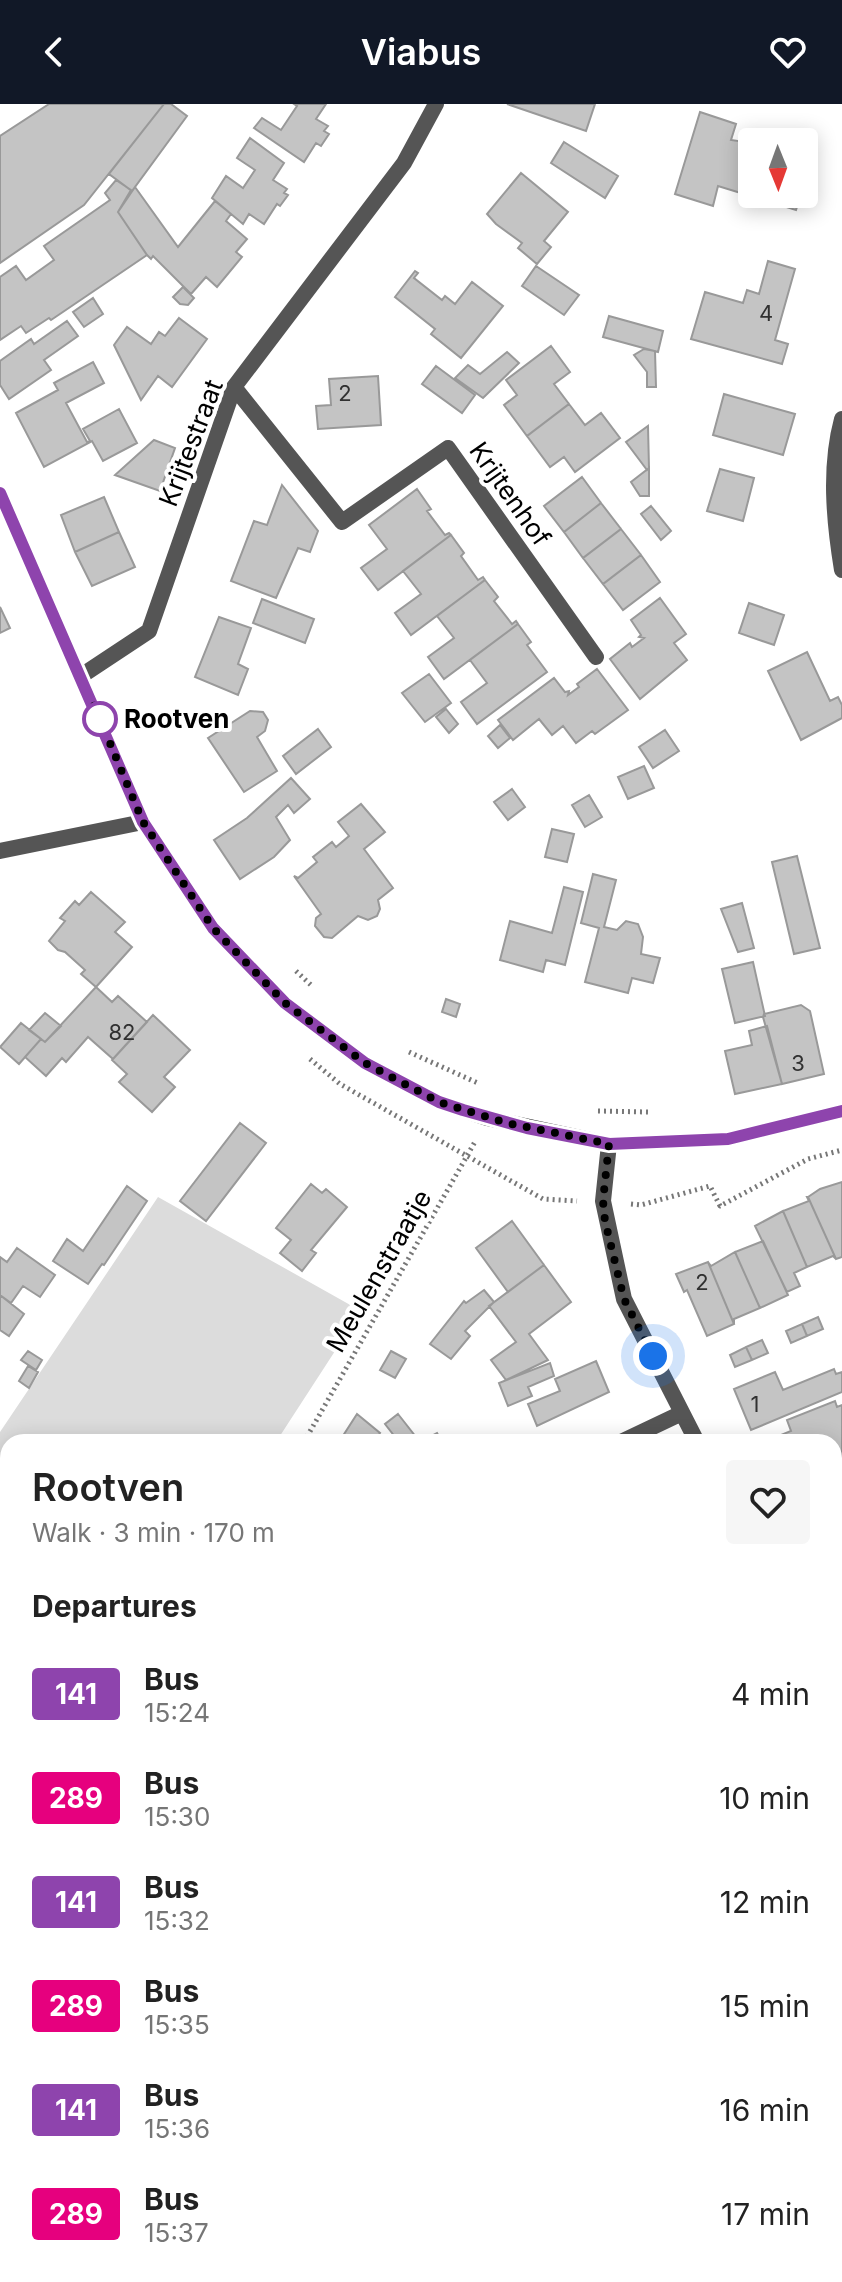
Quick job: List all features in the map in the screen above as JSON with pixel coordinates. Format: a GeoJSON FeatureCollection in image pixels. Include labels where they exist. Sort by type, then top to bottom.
{"type":"FeatureCollection","features":[{"type":"Feature","properties":{"kind":"street","name":"Krijtestraat"},"geometry":{"type":"LineString","coordinates":[[81,676],[149,631],[234,387],[404,163],[436,104]]}},
{"type":"Feature","properties":{"kind":"street","name":"Krijtenhof"},"geometry":{"type":"LineString","coordinates":[[234,387],[342,522],[448,448],[596,657]]}},
{"type":"Feature","properties":{"kind":"street"},"geometry":{"type":"LineString","coordinates":[[842,419],[837,439],[834,526],[842,570]]}},
{"type":"Feature","properties":{"kind":"street"},"geometry":{"type":"LineString","coordinates":[[0,493],[143,822],[213,928],[285,1003],[365,1063],[439,1102],[487,1118],[609,1144],[728,1139],[842,1111]]}},
{"type":"Feature","properties":{"kind":"street"},"geometry":{"type":"LineString","coordinates":[[0,851],[143,822]]}},
{"type":"Feature","properties":{"kind":"street"},"geometry":{"type":"LineString","coordinates":[[609,1144],[603,1201],[624,1299],[693,1434]]}},
{"type":"Feature","properties":{"kind":"street"},"geometry":{"type":"LineString","coordinates":[[638,1434],[682,1413]]}},
{"type":"Feature","properties":{"kind":"path"},"geometry":{"type":"LineString","coordinates":[[285,961],[320,992]]}},
{"type":"Feature","properties":{"kind":"path"},"geometry":{"type":"LineString","coordinates":[[402,1049],[485,1087]]}},
{"type":"Feature","properties":{"kind":"path"},"geometry":{"type":"LineString","coordinates":[[586,1109],[662,1113]]}},
{"type":"Feature","properties":{"kind":"path","name":"Meulenstraatje"},"geometry":{"type":"LineString","coordinates":[[309,1434],[487,1118]]}},
{"type":"Feature","properties":{"kind":"shaded area"},"geometry":{"type":"Polygon","coordinates":[[[158,1197],[361,1311],[281,1434],[0,1432],[158,1197]]]}},
{"type":"Feature","properties":{"kind":"building"},"geometry":{"type":"Polygon","coordinates":[[[49,104],[164,104],[84,205],[0,263],[0,136],[49,104]]]}},
{"type":"Feature","properties":{"kind":"building"},"geometry":{"type":"Polygon","coordinates":[[[164,104],[171,104],[187,116],[132,191],[109,174],[164,104]]]}},
{"type":"Feature","properties":{"kind":"building"},"geometry":{"type":"Polygon","coordinates":[[[294,104],[326,104],[316,119],[328,126],[324,131],[329,134],[321,146],[316,143],[304,162],[254,128],[262,118],[281,130],[297,106],[294,104]]]}},
{"type":"Feature","properties":{"kind":"building"},"geometry":{"type":"Polygon","coordinates":[[[507,104],[595,104],[586,131],[507,104]]]}},
{"type":"Feature","properties":{"kind":"building"},"geometry":{"type":"Polygon","coordinates":[[[700,112],[736,124],[731,140],[738,141],[738,192],[718,186],[713,206],[675,194],[700,112]]]}},
{"type":"Feature","properties":{"kind":"building"},"geometry":{"type":"Polygon","coordinates":[[[250,138],[284,163],[273,180],[287,189],[284,193],[288,195],[280,206],[277,204],[264,224],[249,214],[243,224],[212,198],[226,176],[243,188],[255,170],[237,158],[250,138]]]}},
{"type":"Feature","properties":{"kind":"building"},"geometry":{"type":"Polygon","coordinates":[[[564,142],[618,176],[605,198],[551,163],[564,142]]]}},
{"type":"Feature","properties":{"kind":"building"},"geometry":{"type":"Polygon","coordinates":[[[521,173],[568,212],[544,241],[551,247],[537,264],[518,248],[522,243],[487,214],[521,173]]]}},
{"type":"Feature","properties":{"kind":"building"},"geometry":{"type":"Polygon","coordinates":[[[116,180],[131,190],[118,212],[147,255],[51,320],[49,318],[26,333],[21,326],[0,340],[0,277],[16,266],[26,280],[54,260],[44,246],[110,200],[105,193],[116,180]]]}},
{"type":"Feature","properties":{"kind":"building"},"geometry":{"type":"Polygon","coordinates":[[[135,187],[178,247],[215,201],[231,214],[226,221],[247,239],[236,252],[242,257],[217,287],[206,277],[191,294],[153,256],[151,259],[147,255],[118,212],[135,187]]]}},
{"type":"Feature","properties":{"kind":"building"},"geometry":{"type":"Polygon","coordinates":[[[768,261],[795,269],[775,340],[788,344],[782,364],[691,339],[705,292],[743,303],[747,290],[759,294],[768,261]]]}},
{"type":"Feature","properties":{"kind":"building"},"geometry":{"type":"Polygon","coordinates":[[[536,266],[579,295],[564,315],[522,286],[536,266]]]}},
{"type":"Feature","properties":{"kind":"building"},"geometry":{"type":"Polygon","coordinates":[[[415,271],[418,273],[414,278],[442,300],[445,296],[455,304],[472,282],[503,306],[461,358],[431,334],[435,329],[395,297],[415,271]]]}},
{"type":"Feature","properties":{"kind":"building"},"geometry":{"type":"Polygon","coordinates":[[[183,287],[194,298],[188,305],[180,304],[173,297],[183,287]]]}},
{"type":"Feature","properties":{"kind":"building"},"geometry":{"type":"Polygon","coordinates":[[[93,298],[103,314],[84,327],[73,312],[93,298]]]}},
{"type":"Feature","properties":{"kind":"building"},"geometry":{"type":"Polygon","coordinates":[[[609,316],[663,331],[658,352],[603,337],[609,316]]]}},
{"type":"Feature","properties":{"kind":"building"},"geometry":{"type":"Polygon","coordinates":[[[179,318],[207,339],[172,387],[158,376],[141,400],[114,345],[127,327],[151,344],[159,332],[165,336],[179,318]]]}},
{"type":"Feature","properties":{"kind":"building"},"geometry":{"type":"Polygon","coordinates":[[[67,321],[78,336],[44,360],[51,370],[9,399],[0,385],[0,361],[31,339],[34,344],[67,321]]]}},
{"type":"Feature","properties":{"kind":"building"},"geometry":{"type":"Polygon","coordinates":[[[551,346],[570,372],[554,384],[569,404],[527,436],[504,405],[517,395],[506,380],[551,346]]]}},
{"type":"Feature","properties":{"kind":"building"},"geometry":{"type":"Polygon","coordinates":[[[644,349],[655,351],[656,387],[647,387],[647,372],[634,355],[644,349]]]}},
{"type":"Feature","properties":{"kind":"building"},"geometry":{"type":"Polygon","coordinates":[[[507,352],[519,363],[483,398],[455,378],[468,365],[480,374],[507,352]]]}},
{"type":"Feature","properties":{"kind":"building"},"geometry":{"type":"Polygon","coordinates":[[[93,362],[104,383],[66,403],[87,442],[90,441],[83,429],[119,409],[137,443],[103,461],[92,441],[44,467],[16,413],[58,390],[54,383],[93,362]]]}},
{"type":"Feature","properties":{"kind":"building"},"geometry":{"type":"Polygon","coordinates":[[[436,366],[475,395],[462,413],[422,384],[436,366]]]}},
{"type":"Feature","properties":{"kind":"building"},"geometry":{"type":"Polygon","coordinates":[[[378,376],[381,425],[318,429],[316,406],[331,405],[329,379],[378,376]]]}},
{"type":"Feature","properties":{"kind":"building"},"geometry":{"type":"Polygon","coordinates":[[[724,394],[795,414],[783,455],[713,435],[724,394]]]}},
{"type":"Feature","properties":{"kind":"building"},"geometry":{"type":"Polygon","coordinates":[[[569,404],[585,425],[601,413],[620,438],[575,472],[564,457],[550,467],[527,436],[569,404]]]}},
{"type":"Feature","properties":{"kind":"building"},"geometry":{"type":"Polygon","coordinates":[[[648,426],[649,468],[647,470],[626,442],[648,426]]]}},
{"type":"Feature","properties":{"kind":"building"},"geometry":{"type":"Polygon","coordinates":[[[154,440],[175,448],[160,491],[115,475],[154,440]]]}},
{"type":"Feature","properties":{"kind":"building"},"geometry":{"type":"Polygon","coordinates":[[[649,468],[649,496],[640,496],[631,482],[649,468]]]}},
{"type":"Feature","properties":{"kind":"building"},"geometry":{"type":"Polygon","coordinates":[[[720,469],[754,478],[743,521],[707,511],[720,469]]]}},
{"type":"Feature","properties":{"kind":"building"},"geometry":{"type":"Polygon","coordinates":[[[582,477],[601,503],[564,532],[544,506],[582,477]]]}},
{"type":"Feature","properties":{"kind":"building"},"geometry":{"type":"Polygon","coordinates":[[[282,485],[318,531],[310,552],[298,548],[276,598],[231,581],[254,521],[267,525],[282,485]]]}},
{"type":"Feature","properties":{"kind":"building"},"geometry":{"type":"Polygon","coordinates":[[[417,489],[431,509],[427,511],[445,535],[451,535],[378,590],[361,568],[387,549],[369,525],[417,489]]]}},
{"type":"Feature","properties":{"kind":"building"},"geometry":{"type":"Polygon","coordinates":[[[104,497],[119,532],[75,552],[61,515],[104,497]]]}},
{"type":"Feature","properties":{"kind":"building"},"geometry":{"type":"Polygon","coordinates":[[[601,503],[621,529],[583,558],[564,532],[601,503]]]}},
{"type":"Feature","properties":{"kind":"building"},"geometry":{"type":"Polygon","coordinates":[[[651,506],[671,531],[661,540],[641,514],[651,506]]]}},
{"type":"Feature","properties":{"kind":"building"},"geometry":{"type":"Polygon","coordinates":[[[621,529],[641,555],[603,584],[583,558],[621,529]]]}},
{"type":"Feature","properties":{"kind":"building"},"geometry":{"type":"Polygon","coordinates":[[[119,532],[135,567],[92,586],[75,552],[119,532]]]}},
{"type":"Feature","properties":{"kind":"building"},"geometry":{"type":"Polygon","coordinates":[[[451,535],[478,580],[483,577],[485,580],[411,635],[395,613],[421,594],[403,571],[451,535]]]}},
{"type":"Feature","properties":{"kind":"building"},"geometry":{"type":"Polygon","coordinates":[[[641,555],[660,582],[623,610],[603,584],[641,555]]]}},
{"type":"Feature","properties":{"kind":"building"},"geometry":{"type":"Polygon","coordinates":[[[485,580],[498,597],[494,601],[512,624],[516,621],[518,624],[444,679],[428,657],[454,638],[437,616],[485,580]]]}},
{"type":"Feature","properties":{"kind":"building"},"geometry":{"type":"Polygon","coordinates":[[[660,598],[686,634],[674,643],[687,660],[640,699],[610,659],[630,643],[632,647],[644,638],[639,637],[641,635],[631,620],[660,598]]]}},
{"type":"Feature","properties":{"kind":"building"},"geometry":{"type":"Polygon","coordinates":[[[262,599],[314,619],[305,643],[253,623],[262,599]]]}},
{"type":"Feature","properties":{"kind":"building"},"geometry":{"type":"Polygon","coordinates":[[[749,603],[784,615],[774,645],[739,633],[749,603]]]}},
{"type":"Feature","properties":{"kind":"building"},"geometry":{"type":"Polygon","coordinates":[[[0,607],[10,628],[0,633],[0,607]]]}},
{"type":"Feature","properties":{"kind":"building"},"geometry":{"type":"Polygon","coordinates":[[[219,617],[251,628],[238,664],[248,669],[238,695],[195,677],[219,617]]]}},
{"type":"Feature","properties":{"kind":"building"},"geometry":{"type":"Polygon","coordinates":[[[518,624],[531,642],[527,645],[547,672],[477,724],[461,702],[487,683],[470,660],[518,624]]]}},
{"type":"Feature","properties":{"kind":"building"},"geometry":{"type":"Polygon","coordinates":[[[807,652],[830,701],[838,697],[842,705],[842,718],[801,740],[768,671],[807,652]]]}},
{"type":"Feature","properties":{"kind":"building"},"geometry":{"type":"Polygon","coordinates":[[[597,669],[628,710],[595,734],[592,731],[576,743],[563,726],[552,735],[539,719],[513,740],[498,720],[554,678],[565,692],[569,691],[568,695],[597,669]]]}},
{"type":"Feature","properties":{"kind":"building"},"geometry":{"type":"Polygon","coordinates":[[[429,674],[451,703],[425,722],[402,693],[429,674]]]}},
{"type":"Feature","properties":{"kind":"building"},"geometry":{"type":"Polygon","coordinates":[[[446,709],[458,724],[449,733],[436,717],[446,709]]]}},
{"type":"Feature","properties":{"kind":"building"},"geometry":{"type":"Polygon","coordinates":[[[250,711],[263,712],[268,720],[265,731],[257,737],[277,771],[244,792],[208,738],[250,711]]]}},
{"type":"Feature","properties":{"kind":"building"},"geometry":{"type":"Polygon","coordinates":[[[500,725],[510,738],[498,748],[488,736],[500,725]]]}},
{"type":"Feature","properties":{"kind":"building"},"geometry":{"type":"Polygon","coordinates":[[[318,729],[331,747],[296,774],[283,756],[318,729]]]}},
{"type":"Feature","properties":{"kind":"building"},"geometry":{"type":"Polygon","coordinates":[[[665,730],[679,751],[653,768],[639,747],[665,730]]]}},
{"type":"Feature","properties":{"kind":"building"},"geometry":{"type":"Polygon","coordinates":[[[644,766],[654,788],[628,799],[618,777],[644,766]]]}},
{"type":"Feature","properties":{"kind":"building"},"geometry":{"type":"Polygon","coordinates":[[[291,778],[310,799],[294,813],[288,805],[276,817],[290,840],[274,857],[240,879],[214,840],[247,818],[291,778]]]}},
{"type":"Feature","properties":{"kind":"building"},"geometry":{"type":"Polygon","coordinates":[[[512,789],[525,807],[508,820],[494,802],[512,789]]]}},
{"type":"Feature","properties":{"kind":"building"},"geometry":{"type":"Polygon","coordinates":[[[589,795],[602,817],[585,827],[572,805],[589,795]]]}},
{"type":"Feature","properties":{"kind":"building"},"geometry":{"type":"Polygon","coordinates":[[[361,804],[385,832],[364,849],[393,888],[378,900],[380,909],[377,916],[368,920],[358,916],[332,938],[324,937],[315,926],[316,918],[321,914],[294,876],[298,878],[317,862],[313,857],[332,842],[336,847],[349,836],[338,822],[361,804]]]}},
{"type":"Feature","properties":{"kind":"building"},"geometry":{"type":"Polygon","coordinates":[[[552,829],[574,834],[567,862],[545,857],[552,829]]]}},
{"type":"Feature","properties":{"kind":"building"},"geometry":{"type":"Polygon","coordinates":[[[797,856],[820,948],[794,954],[772,862],[797,856]]]}},
{"type":"Feature","properties":{"kind":"building"},"geometry":{"type":"Polygon","coordinates":[[[593,874],[616,880],[604,927],[617,930],[626,921],[638,924],[643,937],[641,954],[660,958],[653,983],[632,978],[628,993],[585,982],[599,928],[581,923],[593,874]]]}},
{"type":"Feature","properties":{"kind":"building"},"geometry":{"type":"Polygon","coordinates":[[[564,887],[583,892],[565,965],[546,960],[543,972],[500,960],[510,921],[552,933],[564,887]]]}},
{"type":"Feature","properties":{"kind":"building"},"geometry":{"type":"Polygon","coordinates":[[[91,892],[125,922],[115,932],[132,947],[96,987],[81,974],[85,970],[49,941],[65,921],[60,918],[75,901],[79,905],[91,892]]]}},
{"type":"Feature","properties":{"kind":"building"},"geometry":{"type":"Polygon","coordinates":[[[742,903],[754,948],[738,952],[721,909],[742,903]]]}},
{"type":"Feature","properties":{"kind":"building"},"geometry":{"type":"Polygon","coordinates":[[[753,962],[765,1016],[735,1023],[722,969],[753,962]]]}},
{"type":"Feature","properties":{"kind":"building"},"geometry":{"type":"Polygon","coordinates":[[[96,987],[112,1002],[118,996],[147,1022],[113,1059],[88,1037],[66,1062],[62,1058],[46,1076],[25,1057],[41,1039],[45,1042],[96,987]]]}},
{"type":"Feature","properties":{"kind":"building"},"geometry":{"type":"Polygon","coordinates":[[[446,999],[460,1004],[456,1017],[442,1012],[446,999]]]}},
{"type":"Feature","properties":{"kind":"building"},"geometry":{"type":"Polygon","coordinates":[[[801,1005],[810,1011],[824,1074],[782,1084],[763,1017],[764,1014],[801,1005]]]}},
{"type":"Feature","properties":{"kind":"building"},"geometry":{"type":"Polygon","coordinates":[[[45,1013],[61,1026],[45,1042],[29,1030],[45,1013]]]}},
{"type":"Feature","properties":{"kind":"building"},"geometry":{"type":"Polygon","coordinates":[[[153,1015],[190,1050],[164,1077],[175,1087],[152,1112],[119,1082],[127,1074],[112,1060],[153,1015]]]}},
{"type":"Feature","properties":{"kind":"building"},"geometry":{"type":"Polygon","coordinates":[[[21,1023],[41,1039],[19,1064],[0,1047],[21,1023]]]}},
{"type":"Feature","properties":{"kind":"building"},"geometry":{"type":"Polygon","coordinates":[[[767,1026],[782,1084],[735,1094],[725,1051],[752,1045],[749,1031],[767,1026]]]}},
{"type":"Feature","properties":{"kind":"building"},"geometry":{"type":"Polygon","coordinates":[[[240,1123],[266,1143],[206,1221],[180,1201],[240,1123]]]}},
{"type":"Feature","properties":{"kind":"building"},"geometry":{"type":"Polygon","coordinates":[[[842,1182],[842,1257],[836,1259],[808,1197],[820,1189],[842,1182]]]}},
{"type":"Feature","properties":{"kind":"building"},"geometry":{"type":"Polygon","coordinates":[[[311,1184],[322,1193],[326,1189],[347,1207],[311,1250],[316,1253],[302,1271],[280,1253],[291,1240],[276,1228],[311,1184]]]}},
{"type":"Feature","properties":{"kind":"building"},"geometry":{"type":"Polygon","coordinates":[[[127,1186],[147,1201],[88,1284],[53,1261],[67,1239],[83,1251],[127,1186]]]}},
{"type":"Feature","properties":{"kind":"building"},"geometry":{"type":"Polygon","coordinates":[[[808,1197],[836,1259],[833,1256],[807,1267],[783,1211],[809,1201],[808,1197]]]}},
{"type":"Feature","properties":{"kind":"building"},"geometry":{"type":"Polygon","coordinates":[[[783,1211],[807,1267],[794,1273],[800,1286],[787,1292],[755,1226],[783,1211]]]}},
{"type":"Feature","properties":{"kind":"building"},"geometry":{"type":"Polygon","coordinates":[[[512,1221],[544,1265],[508,1292],[476,1248],[512,1221]]]}},
{"type":"Feature","properties":{"kind":"building"},"geometry":{"type":"Polygon","coordinates":[[[763,1241],[788,1295],[760,1308],[735,1252],[763,1241]]]}},
{"type":"Feature","properties":{"kind":"building"},"geometry":{"type":"Polygon","coordinates":[[[17,1248],[55,1275],[40,1297],[23,1286],[11,1303],[0,1295],[0,1257],[7,1262],[17,1248]]]}},
{"type":"Feature","properties":{"kind":"building"},"geometry":{"type":"Polygon","coordinates":[[[735,1252],[760,1308],[734,1319],[734,1324],[708,1262],[711,1266],[735,1252]]]}},
{"type":"Feature","properties":{"kind":"building"},"geometry":{"type":"Polygon","coordinates":[[[708,1262],[734,1324],[707,1336],[687,1290],[684,1292],[676,1274],[708,1262]]]}},
{"type":"Feature","properties":{"kind":"building"},"geometry":{"type":"Polygon","coordinates":[[[544,1265],[571,1302],[529,1334],[548,1360],[506,1380],[491,1360],[516,1342],[489,1306],[544,1265]]]}},
{"type":"Feature","properties":{"kind":"building"},"geometry":{"type":"Polygon","coordinates":[[[484,1290],[494,1302],[465,1331],[470,1336],[451,1359],[430,1344],[464,1301],[466,1303],[484,1290]]]}},
{"type":"Feature","properties":{"kind":"building"},"geometry":{"type":"Polygon","coordinates":[[[0,1295],[24,1314],[9,1336],[0,1330],[0,1295]]]}},
{"type":"Feature","properties":{"kind":"building"},"geometry":{"type":"Polygon","coordinates":[[[818,1317],[823,1329],[807,1336],[802,1324],[818,1317]]]}},
{"type":"Feature","properties":{"kind":"building"},"geometry":{"type":"Polygon","coordinates":[[[802,1324],[807,1336],[791,1343],[786,1331],[802,1324]]]}},
{"type":"Feature","properties":{"kind":"building"},"geometry":{"type":"Polygon","coordinates":[[[762,1340],[768,1353],[752,1360],[746,1347],[762,1340]]]}},
{"type":"Feature","properties":{"kind":"building"},"geometry":{"type":"Polygon","coordinates":[[[746,1347],[752,1360],[735,1367],[730,1355],[746,1347]]]}},
{"type":"Feature","properties":{"kind":"building"},"geometry":{"type":"Polygon","coordinates":[[[28,1351],[42,1360],[36,1370],[21,1360],[28,1351]]]}},
{"type":"Feature","properties":{"kind":"building"},"geometry":{"type":"Polygon","coordinates":[[[391,1351],[406,1359],[395,1378],[380,1370],[391,1351]]]}},
{"type":"Feature","properties":{"kind":"building"},"geometry":{"type":"Polygon","coordinates":[[[596,1361],[609,1392],[537,1426],[528,1404],[560,1391],[555,1379],[596,1361]]]}},
{"type":"Feature","properties":{"kind":"building"},"geometry":{"type":"Polygon","coordinates":[[[550,1363],[554,1376],[528,1387],[532,1396],[508,1406],[499,1383],[550,1363]]]}},
{"type":"Feature","properties":{"kind":"building"},"geometry":{"type":"Polygon","coordinates":[[[28,1366],[38,1372],[29,1388],[19,1381],[28,1366]]]}},
{"type":"Feature","properties":{"kind":"building"},"geometry":{"type":"Polygon","coordinates":[[[834,1369],[836,1374],[842,1372],[842,1392],[751,1430],[734,1389],[775,1372],[783,1390],[834,1369]]]}},
{"type":"Feature","properties":{"kind":"building"},"geometry":{"type":"Polygon","coordinates":[[[835,1401],[837,1407],[842,1405],[842,1434],[784,1434],[791,1431],[787,1420],[835,1401]]]}},
{"type":"Feature","properties":{"kind":"building"},"geometry":{"type":"Polygon","coordinates":[[[357,1414],[380,1433],[379,1434],[344,1434],[357,1414]]]}},
{"type":"Feature","properties":{"kind":"building"},"geometry":{"type":"Polygon","coordinates":[[[398,1414],[414,1434],[393,1434],[385,1424],[398,1414]]]}},
{"type":"Feature","properties":{"kind":"bus line","name":"141"},"geometry":{"type":"LineString","coordinates":[[0,493],[143,822],[213,928],[285,1003],[365,1063],[439,1102],[487,1118],[609,1144],[728,1139],[842,1111]]}},
{"type":"Feature","properties":{"kind":"place","name":"Rootven"},"geometry":{"type":"Point","coordinates":[100,719]}},
{"type":"Feature","properties":{"kind":"route"},"geometry":{"type":"LineString","coordinates":[[100,719],[94,705],[143,822],[213,928],[285,1003],[365,1063],[439,1102],[527,1128],[609,1144],[603,1201],[605,1221],[624,1299],[653,1356]]}}]}
